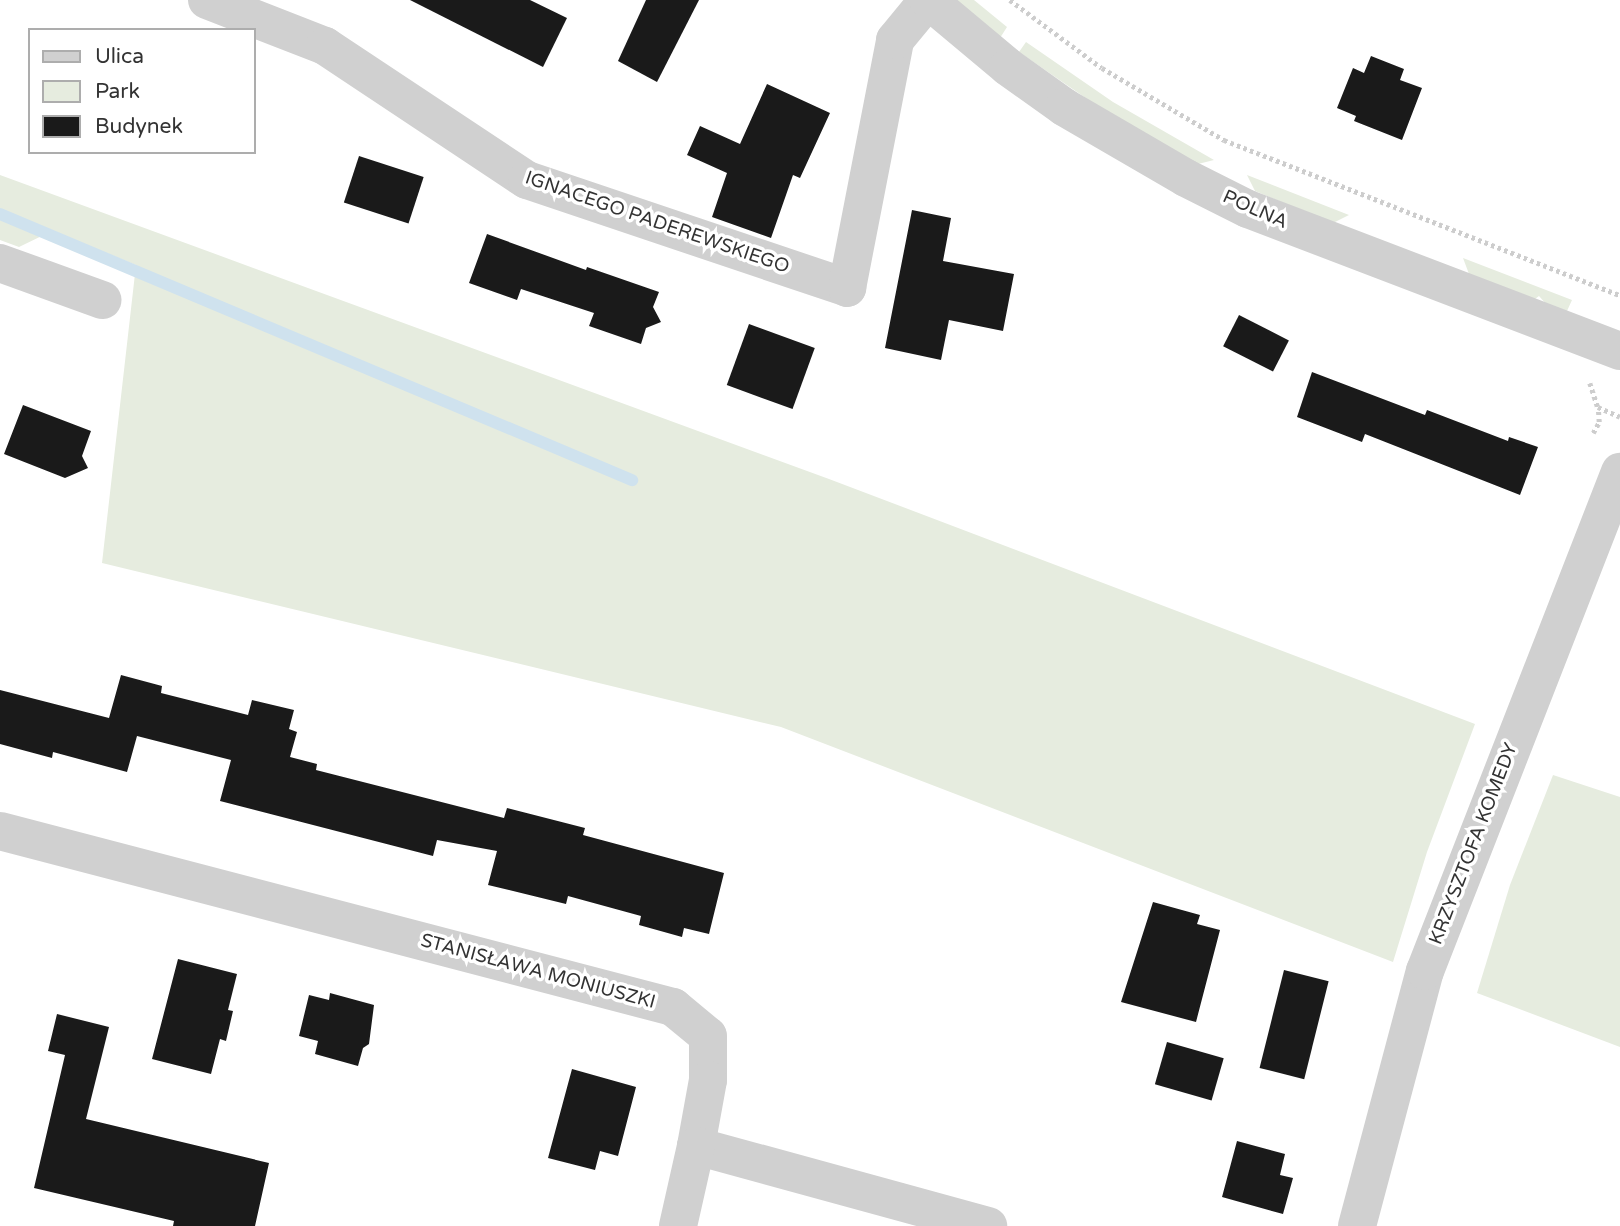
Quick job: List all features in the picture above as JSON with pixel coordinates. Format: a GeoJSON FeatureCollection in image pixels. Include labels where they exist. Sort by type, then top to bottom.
{"type":"FeatureCollection","features":[{"type":"Feature","properties":{"kind":"street","name":"IGNACEGO PADEREWSKIEGO"},"geometry":{"type":"LineString","coordinates":[[207,0],[325,46],[527,180],[847,288],[895,40],[928,0]]}},
{"type":"Feature","properties":{"kind":"street","name":"POLNA"},"geometry":{"type":"LineString","coordinates":[[928,0],[1008,67],[1064,107],[1186,178],[1260,214],[1620,351]]}},
{"type":"Feature","properties":{"kind":"street"},"geometry":{"type":"LineString","coordinates":[[0,263],[102,300]]}},
{"type":"Feature","properties":{"kind":"street","name":"KRZYSZTOFA KOMEDY"},"geometry":{"type":"LineString","coordinates":[[1357,1226],[1425,971],[1620,472]]}},
{"type":"Feature","properties":{"kind":"street","name":"STANISŁAWA MONIUSZKI"},"geometry":{"type":"LineString","coordinates":[[1,838],[673,1007],[708,1037],[708,1080],[696,1146]]}},
{"type":"Feature","properties":{"kind":"street"},"geometry":{"type":"LineString","coordinates":[[678,1226],[696,1146],[988,1226]]}},
{"type":"Feature","properties":{"kind":"path"},"geometry":{"type":"LineString","coordinates":[[1010,0],[1029,19],[1102,68],[1224,141],[1620,295]]}},
{"type":"Feature","properties":{"kind":"path"},"geometry":{"type":"LineString","coordinates":[[1592,433],[1600,422],[1598,407]]}},
{"type":"Feature","properties":{"kind":"green space"},"geometry":{"type":"Polygon","coordinates":[[[955,0],[974,0],[1007,27],[1000,38],[955,0]]]}},
{"type":"Feature","properties":{"kind":"green space"},"geometry":{"type":"Polygon","coordinates":[[[1026,42],[1113,102],[1214,160],[1198,164],[1106,112],[1019,52],[1026,42]]]}},
{"type":"Feature","properties":{"kind":"green space"},"geometry":{"type":"Polygon","coordinates":[[[0,175],[829,479],[1475,724],[1427,852],[1393,962],[781,727],[102,563],[136,265],[52,231],[19,247],[0,240],[0,175]]]}},
{"type":"Feature","properties":{"kind":"green space"},"geometry":{"type":"Polygon","coordinates":[[[1247,175],[1349,215],[1333,223],[1255,191],[1247,175]]]}},
{"type":"Feature","properties":{"kind":"green space"},"geometry":{"type":"Polygon","coordinates":[[[1463,258],[1572,300],[1567,311],[1546,304],[1539,296],[1535,299],[1469,274],[1463,258]]]}},
{"type":"Feature","properties":{"kind":"green space"},"geometry":{"type":"Polygon","coordinates":[[[1553,775],[1620,797],[1620,1047],[1477,993],[1510,885],[1553,775]]]}},
{"type":"Feature","properties":{"kind":"building"},"geometry":{"type":"Polygon","coordinates":[[[410,0],[530,0],[567,18],[543,67],[410,0]]]}},
{"type":"Feature","properties":{"kind":"building"},"geometry":{"type":"Polygon","coordinates":[[[646,0],[699,0],[657,82],[618,61],[646,0]]]}},
{"type":"Feature","properties":{"kind":"building"},"geometry":{"type":"Polygon","coordinates":[[[1371,56],[1404,69],[1400,80],[1422,88],[1402,140],[1354,121],[1356,116],[1337,108],[1353,68],[1364,73],[1371,56]]]}},
{"type":"Feature","properties":{"kind":"building"},"geometry":{"type":"Polygon","coordinates":[[[767,84],[830,113],[800,178],[793,175],[771,238],[712,217],[727,173],[687,155],[700,126],[740,144],[767,84]]]}},
{"type":"Feature","properties":{"kind":"building"},"geometry":{"type":"Polygon","coordinates":[[[359,156],[424,177],[409,224],[344,203],[359,156]]]}},
{"type":"Feature","properties":{"kind":"building"},"geometry":{"type":"Polygon","coordinates":[[[912,210],[951,218],[943,261],[1014,274],[1003,331],[949,320],[941,360],[885,348],[912,210]]]}},
{"type":"Feature","properties":{"kind":"building"},"geometry":{"type":"Polygon","coordinates":[[[487,234],[586,270],[587,267],[659,292],[653,307],[661,322],[646,328],[641,344],[589,326],[594,313],[521,289],[517,300],[469,283],[487,234]]]}},
{"type":"Feature","properties":{"kind":"building"},"geometry":{"type":"Polygon","coordinates":[[[1239,315],[1289,340],[1273,372],[1223,346],[1239,315]]]}},
{"type":"Feature","properties":{"kind":"building"},"geometry":{"type":"Polygon","coordinates":[[[749,324],[815,348],[793,409],[727,385],[749,324]]]}},
{"type":"Feature","properties":{"kind":"building"},"geometry":{"type":"Polygon","coordinates":[[[1312,372],[1425,415],[1427,410],[1508,441],[1509,437],[1538,447],[1520,495],[1365,434],[1362,442],[1297,417],[1312,372]]]}},
{"type":"Feature","properties":{"kind":"building"},"geometry":{"type":"Polygon","coordinates":[[[23,405],[91,431],[82,456],[88,468],[65,478],[4,454],[23,405]]]}},
{"type":"Feature","properties":{"kind":"building"},"geometry":{"type":"Polygon","coordinates":[[[121,675],[162,686],[161,693],[248,715],[252,700],[294,710],[289,729],[297,732],[290,757],[317,764],[316,770],[504,818],[507,808],[585,828],[583,835],[724,873],[709,934],[684,928],[682,937],[639,925],[641,916],[568,896],[566,904],[488,885],[497,851],[437,840],[433,856],[220,801],[231,760],[137,736],[127,772],[53,752],[52,758],[0,744],[0,690],[109,718],[121,675]]]}},
{"type":"Feature","properties":{"kind":"building"},"geometry":{"type":"Polygon","coordinates":[[[1153,902],[1200,915],[1197,924],[1220,930],[1196,1022],[1121,1002],[1153,902]]]}},
{"type":"Feature","properties":{"kind":"building"},"geometry":{"type":"Polygon","coordinates":[[[178,959],[237,974],[228,1010],[233,1011],[226,1041],[220,1039],[211,1074],[152,1059],[178,959]]]}},
{"type":"Feature","properties":{"kind":"building"},"geometry":{"type":"Polygon","coordinates":[[[1284,970],[1329,981],[1304,1079],[1260,1068],[1284,970]]]}},
{"type":"Feature","properties":{"kind":"building"},"geometry":{"type":"Polygon","coordinates":[[[330,993],[374,1005],[369,1044],[363,1048],[358,1066],[315,1054],[318,1041],[299,1036],[309,995],[329,1000],[330,993]]]}},
{"type":"Feature","properties":{"kind":"building"},"geometry":{"type":"Polygon","coordinates":[[[57,1014],[109,1027],[86,1119],[269,1163],[255,1226],[173,1226],[174,1221],[34,1188],[65,1055],[48,1051],[57,1014]]]}},
{"type":"Feature","properties":{"kind":"building"},"geometry":{"type":"Polygon","coordinates":[[[1167,1042],[1224,1058],[1212,1101],[1155,1084],[1167,1042]]]}},
{"type":"Feature","properties":{"kind":"building"},"geometry":{"type":"Polygon","coordinates":[[[572,1069],[636,1087],[618,1156],[600,1151],[595,1170],[548,1158],[572,1069]]]}},
{"type":"Feature","properties":{"kind":"building"},"geometry":{"type":"Polygon","coordinates":[[[1237,1141],[1285,1154],[1280,1175],[1293,1178],[1283,1214],[1222,1197],[1237,1141]]]}},
{"type":"Feature","properties":{"kind":"waterway"},"geometry":{"type":"LineString","coordinates":[[0,214],[632,480]]}}]}
